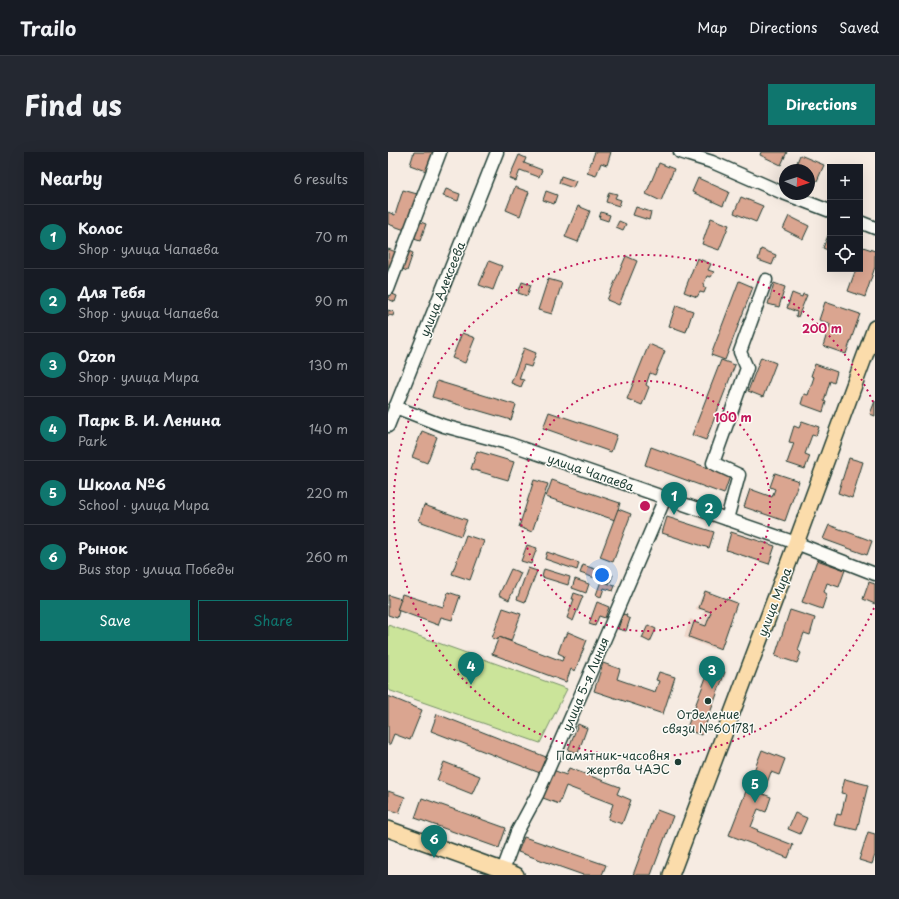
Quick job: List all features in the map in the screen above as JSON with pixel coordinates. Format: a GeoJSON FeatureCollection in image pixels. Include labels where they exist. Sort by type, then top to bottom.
{"type":"FeatureCollection","features":[{"type":"Feature","properties":{"kind":"main road","name":"улица Мира"},"geometry":{"type":"LineString","coordinates":[[671,875],[875,328]]}},
{"type":"Feature","properties":{"kind":"main road"},"geometry":{"type":"LineString","coordinates":[[388,829],[510,872]]}},
{"type":"Feature","properties":{"kind":"street"},"geometry":{"type":"LineString","coordinates":[[388,289],[440,152]]}},
{"type":"Feature","properties":{"kind":"street","name":"улица Алексеева"},"geometry":{"type":"LineString","coordinates":[[388,426],[497,152]]}},
{"type":"Feature","properties":{"kind":"street"},"geometry":{"type":"LineString","coordinates":[[680,152],[715,157],[783,193],[827,210]]}},
{"type":"Feature","properties":{"kind":"street"},"geometry":{"type":"LineString","coordinates":[[863,223],[875,228]]}},
{"type":"Feature","properties":{"kind":"street"},"geometry":{"type":"LineString","coordinates":[[726,519],[739,474],[713,463],[747,368],[740,352],[766,280]]}},
{"type":"Feature","properties":{"kind":"street","name":"улица Чапаева"},"geometry":{"type":"LineString","coordinates":[[395,407],[444,426],[507,443],[796,543],[875,574]]}},
{"type":"Feature","properties":{"kind":"street","name":"улица 5-я Линия"},"geometry":{"type":"LineString","coordinates":[[510,872],[517,832],[540,789],[592,671],[665,498]]}},
{"type":"Feature","properties":{"kind":"shaded area"},"geometry":{"type":"Polygon","coordinates":[[[704,592],[731,602],[713,649],[684,637],[690,619],[701,623],[704,610],[695,610],[704,592]]]}},
{"type":"Feature","properties":{"kind":"green space"},"geometry":{"type":"Polygon","coordinates":[[[388,625],[567,689],[540,743],[388,690],[388,625]]]}},
{"type":"Feature","properties":{"kind":"building"},"geometry":{"type":"Polygon","coordinates":[[[414,152],[435,152],[429,172],[410,165],[414,152]]]}},
{"type":"Feature","properties":{"kind":"building"},"geometry":{"type":"Polygon","coordinates":[[[595,152],[611,152],[607,165],[601,163],[596,176],[587,173],[595,152]]]}},
{"type":"Feature","properties":{"kind":"building"},"geometry":{"type":"Polygon","coordinates":[[[761,152],[787,152],[781,164],[760,155],[761,152]]]}},
{"type":"Feature","properties":{"kind":"building"},"geometry":{"type":"Polygon","coordinates":[[[519,155],[526,158],[524,163],[542,170],[539,177],[520,170],[516,181],[509,178],[519,155]]]}},
{"type":"Feature","properties":{"kind":"building"},"geometry":{"type":"Polygon","coordinates":[[[800,155],[824,165],[817,181],[815,180],[815,164],[796,164],[800,155]]]}},
{"type":"Feature","properties":{"kind":"building"},"geometry":{"type":"Polygon","coordinates":[[[659,163],[674,169],[661,201],[646,194],[659,163]]]}},
{"type":"Feature","properties":{"kind":"building"},"geometry":{"type":"Polygon","coordinates":[[[561,176],[576,181],[573,188],[559,183],[561,176]]]}},
{"type":"Feature","properties":{"kind":"building"},"geometry":{"type":"Polygon","coordinates":[[[698,178],[729,192],[723,206],[692,192],[698,178]]]}},
{"type":"Feature","properties":{"kind":"building"},"geometry":{"type":"Polygon","coordinates":[[[515,187],[529,192],[520,216],[506,210],[515,187]]]}},
{"type":"Feature","properties":{"kind":"building"},"geometry":{"type":"Polygon","coordinates":[[[446,189],[460,194],[458,201],[443,196],[446,189]]]}},
{"type":"Feature","properties":{"kind":"building"},"geometry":{"type":"Polygon","coordinates":[[[403,190],[417,194],[405,230],[388,224],[388,212],[395,215],[403,190]]]}},
{"type":"Feature","properties":{"kind":"building"},"geometry":{"type":"Polygon","coordinates":[[[546,191],[557,195],[554,204],[543,200],[546,191]]]}},
{"type":"Feature","properties":{"kind":"building"},"geometry":{"type":"Polygon","coordinates":[[[609,192],[617,194],[615,198],[621,200],[619,206],[606,202],[609,192]]]}},
{"type":"Feature","properties":{"kind":"building"},"geometry":{"type":"Polygon","coordinates":[[[741,197],[763,206],[756,222],[734,213],[741,197]]]}},
{"type":"Feature","properties":{"kind":"building"},"geometry":{"type":"Polygon","coordinates":[[[578,206],[590,211],[578,242],[565,237],[578,206]]]}},
{"type":"Feature","properties":{"kind":"building"},"geometry":{"type":"Polygon","coordinates":[[[636,207],[651,212],[649,220],[633,215],[636,207]]]}},
{"type":"Feature","properties":{"kind":"building"},"geometry":{"type":"Polygon","coordinates":[[[601,212],[610,215],[608,221],[599,218],[601,212]]]}},
{"type":"Feature","properties":{"kind":"building"},"geometry":{"type":"Polygon","coordinates":[[[789,216],[809,226],[803,239],[783,229],[789,216]]]}},
{"type":"Feature","properties":{"kind":"building"},"geometry":{"type":"Polygon","coordinates":[[[711,218],[729,225],[719,250],[702,244],[711,218]]]}},
{"type":"Feature","properties":{"kind":"building"},"geometry":{"type":"Polygon","coordinates":[[[418,221],[426,224],[420,241],[411,238],[418,221]]]}},
{"type":"Feature","properties":{"kind":"building"},"geometry":{"type":"Polygon","coordinates":[[[619,221],[626,224],[623,230],[616,227],[619,221]]]}},
{"type":"Feature","properties":{"kind":"building"},"geometry":{"type":"Polygon","coordinates":[[[827,238],[827,250],[823,248],[827,238]]]}},
{"type":"Feature","properties":{"kind":"building"},"geometry":{"type":"Polygon","coordinates":[[[863,247],[875,251],[875,267],[865,297],[848,291],[855,272],[863,272],[863,247]]]}},
{"type":"Feature","properties":{"kind":"building"},"geometry":{"type":"Polygon","coordinates":[[[388,249],[396,252],[388,278],[388,249]]]}},
{"type":"Feature","properties":{"kind":"building"},"geometry":{"type":"Polygon","coordinates":[[[761,249],[776,255],[772,265],[758,260],[761,249]]]}},
{"type":"Feature","properties":{"kind":"building"},"geometry":{"type":"Polygon","coordinates":[[[406,250],[413,253],[407,271],[400,268],[406,250]]]}},
{"type":"Feature","properties":{"kind":"building"},"geometry":{"type":"Polygon","coordinates":[[[626,256],[637,261],[619,305],[607,300],[626,256]]]}},
{"type":"Feature","properties":{"kind":"building"},"geometry":{"type":"Polygon","coordinates":[[[697,258],[711,264],[708,270],[714,272],[711,277],[707,276],[703,286],[706,288],[704,293],[700,292],[697,297],[684,292],[697,258]]]}},
{"type":"Feature","properties":{"kind":"building"},"geometry":{"type":"Polygon","coordinates":[[[489,261],[502,266],[493,290],[479,285],[489,261]]]}},
{"type":"Feature","properties":{"kind":"building"},"geometry":{"type":"Polygon","coordinates":[[[548,279],[562,283],[552,314],[538,310],[548,279]]]}},
{"type":"Feature","properties":{"kind":"building"},"geometry":{"type":"Polygon","coordinates":[[[739,281],[753,287],[725,360],[711,355],[739,281]]]}},
{"type":"Feature","properties":{"kind":"building"},"geometry":{"type":"Polygon","coordinates":[[[522,282],[531,285],[527,296],[518,293],[522,282]]]}},
{"type":"Feature","properties":{"kind":"building"},"geometry":{"type":"Polygon","coordinates":[[[774,283],[785,287],[779,307],[768,304],[774,283]]]}},
{"type":"Feature","properties":{"kind":"building"},"geometry":{"type":"Polygon","coordinates":[[[390,293],[397,296],[395,302],[388,299],[390,293]]]}},
{"type":"Feature","properties":{"kind":"building"},"geometry":{"type":"Polygon","coordinates":[[[792,293],[802,297],[803,294],[807,295],[798,317],[796,316],[797,312],[787,308],[792,293]]]}},
{"type":"Feature","properties":{"kind":"building"},"geometry":{"type":"Polygon","coordinates":[[[825,302],[860,314],[846,354],[823,346],[830,324],[819,320],[825,302]]]}},
{"type":"Feature","properties":{"kind":"building"},"geometry":{"type":"Polygon","coordinates":[[[676,305],[693,311],[686,332],[669,326],[676,305]]]}},
{"type":"Feature","properties":{"kind":"building"},"geometry":{"type":"Polygon","coordinates":[[[388,310],[394,312],[393,316],[389,315],[388,317],[388,310]]]}},
{"type":"Feature","properties":{"kind":"building"},"geometry":{"type":"Polygon","coordinates":[[[462,333],[475,338],[465,363],[452,358],[462,333]]]}},
{"type":"Feature","properties":{"kind":"building"},"geometry":{"type":"Polygon","coordinates":[[[649,344],[665,351],[655,375],[650,373],[646,385],[649,387],[642,405],[627,399],[649,344]]]}},
{"type":"Feature","properties":{"kind":"building"},"geometry":{"type":"Polygon","coordinates":[[[524,348],[536,353],[531,367],[524,365],[519,379],[524,380],[521,387],[511,383],[524,348]]]}},
{"type":"Feature","properties":{"kind":"building"},"geometry":{"type":"Polygon","coordinates":[[[761,357],[776,363],[763,397],[748,391],[761,357]]]}},
{"type":"Feature","properties":{"kind":"building"},"geometry":{"type":"Polygon","coordinates":[[[721,360],[735,365],[706,440],[692,435],[721,360]]]}},
{"type":"Feature","properties":{"kind":"building"},"geometry":{"type":"Polygon","coordinates":[[[815,364],[837,372],[834,383],[830,381],[824,401],[826,402],[823,412],[801,404],[804,394],[808,395],[814,377],[811,376],[815,364]]]}},
{"type":"Feature","properties":{"kind":"building"},"geometry":{"type":"Polygon","coordinates":[[[437,381],[516,405],[511,420],[432,397],[437,381]]]}},
{"type":"Feature","properties":{"kind":"building"},"geometry":{"type":"Polygon","coordinates":[[[875,401],[875,416],[870,414],[875,401]]]}},
{"type":"Feature","properties":{"kind":"building"},"geometry":{"type":"Polygon","coordinates":[[[549,412],[617,435],[611,452],[543,428],[549,412]]]}},
{"type":"Feature","properties":{"kind":"building"},"geometry":{"type":"Polygon","coordinates":[[[802,421],[819,427],[816,436],[812,435],[805,454],[810,456],[805,469],[787,463],[794,443],[789,442],[794,426],[799,428],[802,421]]]}},
{"type":"Feature","properties":{"kind":"building"},"geometry":{"type":"Polygon","coordinates":[[[422,431],[437,437],[427,463],[412,457],[422,431]]]}},
{"type":"Feature","properties":{"kind":"building"},"geometry":{"type":"Polygon","coordinates":[[[651,447],[730,476],[724,494],[645,465],[651,447]]]}},
{"type":"Feature","properties":{"kind":"building"},"geometry":{"type":"Polygon","coordinates":[[[477,451],[514,462],[508,480],[471,469],[477,451]]]}},
{"type":"Feature","properties":{"kind":"building"},"geometry":{"type":"Polygon","coordinates":[[[849,458],[863,462],[852,498],[838,493],[849,458]]]}},
{"type":"Feature","properties":{"kind":"building"},"geometry":{"type":"Polygon","coordinates":[[[775,473],[799,481],[785,521],[744,507],[750,489],[772,497],[775,489],[770,487],[775,473]]]}},
{"type":"Feature","properties":{"kind":"building"},"geometry":{"type":"Polygon","coordinates":[[[534,480],[548,484],[532,532],[519,527],[534,480]]]}},
{"type":"Feature","properties":{"kind":"building"},"geometry":{"type":"Polygon","coordinates":[[[552,480],[620,503],[615,520],[546,497],[552,480]]]}},
{"type":"Feature","properties":{"kind":"building"},"geometry":{"type":"Polygon","coordinates":[[[424,505],[467,520],[461,536],[419,521],[424,505]]]}},
{"type":"Feature","properties":{"kind":"building"},"geometry":{"type":"Polygon","coordinates":[[[618,509],[631,514],[613,562],[600,557],[618,509]]]}},
{"type":"Feature","properties":{"kind":"building"},"geometry":{"type":"Polygon","coordinates":[[[667,517],[714,532],[709,548],[662,533],[667,517]]]}},
{"type":"Feature","properties":{"kind":"building"},"geometry":{"type":"Polygon","coordinates":[[[829,525],[872,541],[867,555],[823,539],[829,525]]]}},
{"type":"Feature","properties":{"kind":"building"},"geometry":{"type":"Polygon","coordinates":[[[731,532],[775,546],[769,564],[726,550],[731,532]]]}},
{"type":"Feature","properties":{"kind":"building"},"geometry":{"type":"Polygon","coordinates":[[[466,535],[484,541],[470,580],[452,574],[466,535]]]}},
{"type":"Feature","properties":{"kind":"building"},"geometry":{"type":"Polygon","coordinates":[[[527,545],[537,548],[531,564],[521,561],[527,545]]]}},
{"type":"Feature","properties":{"kind":"building"},"geometry":{"type":"Polygon","coordinates":[[[547,552],[579,563],[577,570],[545,559],[547,552]]]}},
{"type":"Feature","properties":{"kind":"building"},"geometry":{"type":"Polygon","coordinates":[[[817,560],[845,570],[839,587],[827,583],[824,592],[827,594],[822,609],[802,602],[817,560]]]}},
{"type":"Feature","properties":{"kind":"building"},"geometry":{"type":"Polygon","coordinates":[[[583,565],[613,575],[610,583],[580,573],[583,565]]]}},
{"type":"Feature","properties":{"kind":"building"},"geometry":{"type":"Polygon","coordinates":[[[528,568],[537,571],[525,602],[517,599],[528,568]]]}},
{"type":"Feature","properties":{"kind":"building"},"geometry":{"type":"Polygon","coordinates":[[[511,569],[521,573],[509,600],[499,595],[511,569]]]}},
{"type":"Feature","properties":{"kind":"building"},"geometry":{"type":"Polygon","coordinates":[[[544,569],[570,577],[568,585],[542,577],[544,569]]]}},
{"type":"Feature","properties":{"kind":"building"},"geometry":{"type":"Polygon","coordinates":[[[575,579],[589,584],[586,593],[572,588],[575,579]]]}},
{"type":"Feature","properties":{"kind":"building"},"geometry":{"type":"Polygon","coordinates":[[[601,581],[615,586],[613,591],[604,588],[601,597],[596,595],[601,581]]]}},
{"type":"Feature","properties":{"kind":"building"},"geometry":{"type":"Polygon","coordinates":[[[869,582],[875,584],[875,604],[863,599],[869,582]]]}},
{"type":"Feature","properties":{"kind":"building"},"geometry":{"type":"Polygon","coordinates":[[[705,591],[737,603],[721,649],[689,637],[694,622],[706,626],[711,612],[699,608],[705,591]]]}},
{"type":"Feature","properties":{"kind":"building"},"geometry":{"type":"Polygon","coordinates":[[[448,592],[460,596],[452,620],[441,617],[438,625],[397,610],[402,594],[443,607],[448,592]]]}},
{"type":"Feature","properties":{"kind":"building"},"geometry":{"type":"Polygon","coordinates":[[[574,593],[583,596],[573,621],[567,618],[574,599],[572,599],[574,593]]]}},
{"type":"Feature","properties":{"kind":"building"},"geometry":{"type":"Polygon","coordinates":[[[388,595],[401,599],[397,610],[399,611],[397,618],[388,615],[388,595]]]}},
{"type":"Feature","properties":{"kind":"building"},"geometry":{"type":"Polygon","coordinates":[[[597,602],[609,607],[605,618],[599,616],[595,626],[589,624],[597,602]]]}},
{"type":"Feature","properties":{"kind":"building"},"geometry":{"type":"Polygon","coordinates":[[[503,608],[521,614],[511,641],[499,637],[497,640],[492,638],[503,608]]]}},
{"type":"Feature","properties":{"kind":"building"},"geometry":{"type":"Polygon","coordinates":[[[790,610],[815,618],[810,635],[804,633],[798,650],[801,653],[797,663],[775,656],[790,610]]]}},
{"type":"Feature","properties":{"kind":"building"},"geometry":{"type":"Polygon","coordinates":[[[623,614],[627,615],[626,617],[630,619],[626,631],[618,629],[623,614]]]}},
{"type":"Feature","properties":{"kind":"building"},"geometry":{"type":"Polygon","coordinates":[[[648,625],[656,629],[650,642],[642,638],[648,625]]]}},
{"type":"Feature","properties":{"kind":"building"},"geometry":{"type":"Polygon","coordinates":[[[568,632],[587,640],[575,671],[571,669],[566,682],[492,654],[499,637],[562,661],[564,656],[558,653],[564,636],[566,637],[568,632]]]}},
{"type":"Feature","properties":{"kind":"building"},"geometry":{"type":"Polygon","coordinates":[[[603,663],[620,669],[617,679],[655,692],[659,681],[656,680],[659,672],[675,677],[663,714],[594,691],[603,663]]]}},
{"type":"Feature","properties":{"kind":"building"},"geometry":{"type":"Polygon","coordinates":[[[710,667],[725,672],[702,735],[686,730],[710,667]]]}},
{"type":"Feature","properties":{"kind":"building"},"geometry":{"type":"Polygon","coordinates":[[[388,696],[422,710],[410,740],[394,734],[390,744],[388,744],[388,696]]]}},
{"type":"Feature","properties":{"kind":"building"},"geometry":{"type":"Polygon","coordinates":[[[437,714],[546,757],[540,773],[431,731],[437,714]]]}},
{"type":"Feature","properties":{"kind":"building"},"geometry":{"type":"Polygon","coordinates":[[[578,724],[587,728],[578,753],[568,750],[578,724]]]}},
{"type":"Feature","properties":{"kind":"building"},"geometry":{"type":"Polygon","coordinates":[[[762,750],[785,759],[779,775],[771,772],[763,794],[771,797],[766,812],[758,809],[751,827],[758,830],[757,831],[793,845],[788,858],[729,835],[762,750]]]}},
{"type":"Feature","properties":{"kind":"building"},"geometry":{"type":"Polygon","coordinates":[[[444,762],[480,776],[472,794],[437,780],[444,762]]]}},
{"type":"Feature","properties":{"kind":"building"},"geometry":{"type":"Polygon","coordinates":[[[569,768],[620,787],[617,794],[631,800],[622,824],[608,819],[613,804],[566,786],[559,804],[543,798],[553,770],[566,775],[569,768]]]}},
{"type":"Feature","properties":{"kind":"building"},"geometry":{"type":"Polygon","coordinates":[[[845,779],[868,785],[857,830],[834,825],[837,814],[841,815],[846,794],[841,793],[845,779]]]}},
{"type":"Feature","properties":{"kind":"building"},"geometry":{"type":"Polygon","coordinates":[[[388,791],[405,797],[399,813],[388,809],[388,791]]]}},
{"type":"Feature","properties":{"kind":"building"},"geometry":{"type":"Polygon","coordinates":[[[422,798],[506,828],[499,848],[415,818],[422,798]]]}},
{"type":"Feature","properties":{"kind":"building"},"geometry":{"type":"Polygon","coordinates":[[[657,810],[673,816],[651,875],[633,875],[657,810]]]}},
{"type":"Feature","properties":{"kind":"building"},"geometry":{"type":"Polygon","coordinates":[[[795,813],[807,818],[800,834],[788,829],[795,813]]]}},
{"type":"Feature","properties":{"kind":"building"},"geometry":{"type":"Polygon","coordinates":[[[868,832],[875,834],[875,855],[872,864],[859,860],[868,832]]]}},
{"type":"Feature","properties":{"kind":"building"},"geometry":{"type":"Polygon","coordinates":[[[524,837],[606,865],[602,875],[583,875],[518,852],[524,837]]]}},
{"type":"Feature","properties":{"kind":"place","name":"Колос"},"geometry":{"type":"Point","coordinates":[674,515]}},
{"type":"Feature","properties":{"kind":"place","name":"Для Тебя"},"geometry":{"type":"Point","coordinates":[709,527]}},
{"type":"Feature","properties":{"kind":"place","name":"Парк В. И. Ленина"},"geometry":{"type":"Point","coordinates":[471,685]}},
{"type":"Feature","properties":{"kind":"place","name":"Ozon"},"geometry":{"type":"Point","coordinates":[712,689]}},
{"type":"Feature","properties":{"kind":"place","name":"Отделение связи №601781"},"geometry":{"type":"Point","coordinates":[708,701]}},
{"type":"Feature","properties":{"kind":"place","name":"Памятник-часовня жертва ЧАЭС"},"geometry":{"type":"Point","coordinates":[678,762]}},
{"type":"Feature","properties":{"kind":"place","name":"Школа №6"},"geometry":{"type":"Point","coordinates":[755,803]}},
{"type":"Feature","properties":{"kind":"place","name":"Рынок"},"geometry":{"type":"Point","coordinates":[434,858]}}]}
